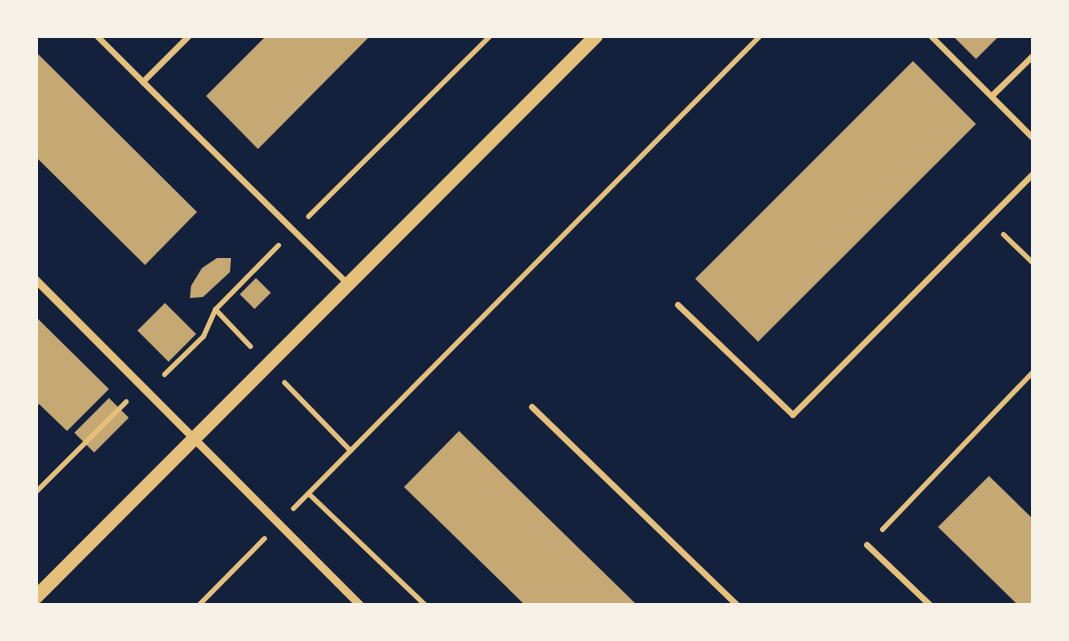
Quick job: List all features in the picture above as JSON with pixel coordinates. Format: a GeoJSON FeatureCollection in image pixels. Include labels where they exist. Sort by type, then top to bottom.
{"type":"FeatureCollection","features":[{"type":"Feature","properties":{"kind":"street"},"geometry":{"type":"LineString","coordinates":[[36,597],[596,36]]}},
{"type":"Feature","properties":{"kind":"street"},"geometry":{"type":"LineString","coordinates":[[36,280],[360,605]]}},
{"type":"Feature","properties":{"kind":"lane"},"geometry":{"type":"LineString","coordinates":[[97,36],[348,285]]}},
{"type":"Feature","properties":{"kind":"lane"},"geometry":{"type":"LineString","coordinates":[[143,82],[189,36]]}},
{"type":"Feature","properties":{"kind":"lane"},"geometry":{"type":"LineString","coordinates":[[931,36],[1033,138]]}},
{"type":"Feature","properties":{"kind":"lane"},"geometry":{"type":"LineString","coordinates":[[992,96],[1033,56]]}},
{"type":"Feature","properties":{"kind":"lane"},"geometry":{"type":"LineString","coordinates":[[678,305],[793,415],[1033,174]]}},
{"type":"Feature","properties":{"kind":"lane"},"geometry":{"type":"LineString","coordinates":[[532,407],[737,605]]}},
{"type":"Feature","properties":{"kind":"lane"},"geometry":{"type":"LineString","coordinates":[[867,545],[930,605]]}},
{"type":"Feature","properties":{"kind":"path"},"geometry":{"type":"LineString","coordinates":[[36,491],[125,402],[203,336],[215,309],[489,36]]}},
{"type":"Feature","properties":{"kind":"path"},"geometry":{"type":"LineString","coordinates":[[198,605],[759,36]]}},
{"type":"Feature","properties":{"kind":"path"},"geometry":{"type":"LineString","coordinates":[[987,219],[1033,263]]}},
{"type":"Feature","properties":{"kind":"path"},"geometry":{"type":"LineString","coordinates":[[867,545],[1033,371]]}},
{"type":"Feature","properties":{"kind":"path"},"geometry":{"type":"LineString","coordinates":[[308,493],[425,605]]}},
{"type":"Feature","properties":{"kind":"building"},"geometry":{"type":"Polygon","coordinates":[[[266,36],[370,36],[258,149],[206,96],[266,36]]]}},
{"type":"Feature","properties":{"kind":"building"},"geometry":{"type":"Polygon","coordinates":[[[953,36],[999,36],[976,59],[953,36]]]}},
{"type":"Feature","properties":{"kind":"building"},"geometry":{"type":"Polygon","coordinates":[[[36,52],[197,212],[145,265],[36,157],[36,52]]]}},
{"type":"Feature","properties":{"kind":"building"},"geometry":{"type":"Polygon","coordinates":[[[913,61],[976,124],[758,342],[695,279],[913,61]]]}},
{"type":"Feature","properties":{"kind":"building"},"geometry":{"type":"Polygon","coordinates":[[[217,258],[231,258],[230,272],[203,297],[190,298],[191,286],[202,268],[217,258]]]}},
{"type":"Feature","properties":{"kind":"building"},"geometry":{"type":"Polygon","coordinates":[[[256,278],[271,293],[255,309],[240,294],[256,278]]]}},
{"type":"Feature","properties":{"kind":"building"},"geometry":{"type":"Polygon","coordinates":[[[165,303],[196,334],[169,362],[137,331],[165,303]]]}},
{"type":"Feature","properties":{"kind":"building"},"geometry":{"type":"Polygon","coordinates":[[[36,317],[109,389],[67,431],[39,404],[36,407],[36,317]]]}},
{"type":"Feature","properties":{"kind":"building"},"geometry":{"type":"Polygon","coordinates":[[[109,398],[129,418],[94,452],[74,433],[109,398]]]}},
{"type":"Feature","properties":{"kind":"building"},"geometry":{"type":"Polygon","coordinates":[[[459,431],[637,605],[525,605],[404,487],[459,431]]]}},
{"type":"Feature","properties":{"kind":"building"},"geometry":{"type":"Polygon","coordinates":[[[989,476],[1033,519],[1033,605],[1018,605],[938,527],[989,476]]]}}]}
